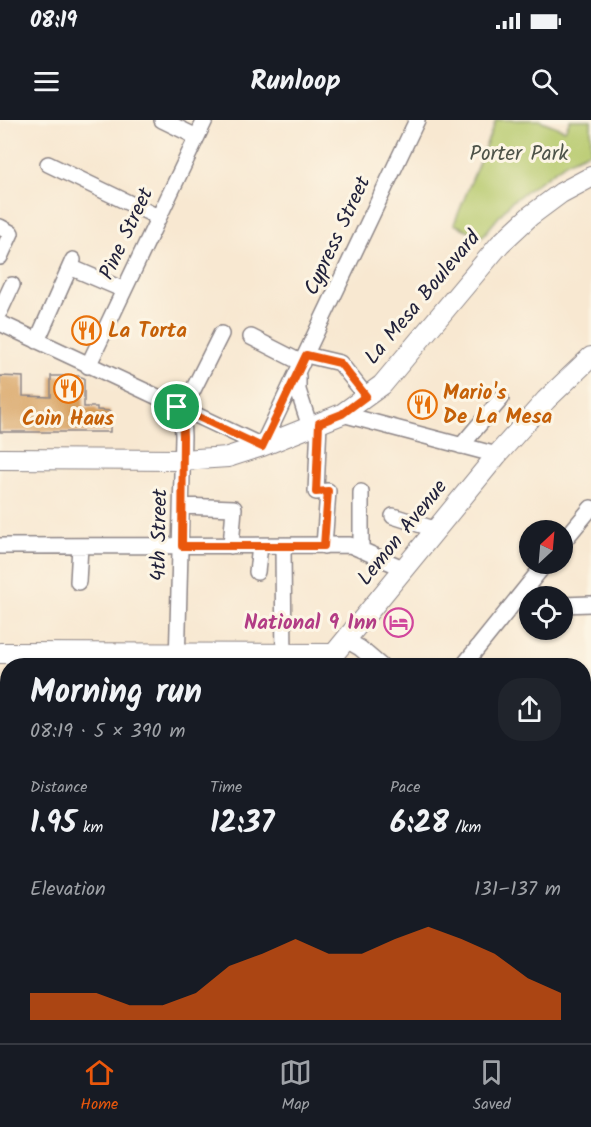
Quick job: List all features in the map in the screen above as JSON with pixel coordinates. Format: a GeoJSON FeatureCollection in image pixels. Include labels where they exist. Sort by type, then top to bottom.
{"type":"FeatureCollection","features":[{"type":"Feature","properties":{"kind":"main road","name":"La Mesa Boulevard"},"geometry":{"type":"LineString","coordinates":[[0,459],[182,460],[228,457],[262,447],[342,414],[382,385],[500,244],[530,216],[561,193],[591,178]]}},
{"type":"Feature","properties":{"kind":"main road","name":"Lemon Avenue"},"geometry":{"type":"LineString","coordinates":[[301,658],[334,654],[498,455],[546,400],[591,357]]}},
{"type":"Feature","properties":{"kind":"main road","name":"Lemon Avenue"},"geometry":{"type":"LineString","coordinates":[[0,653],[61,658]]}},
{"type":"Feature","properties":{"kind":"street"},"geometry":{"type":"LineString","coordinates":[[162,120],[197,137]]}},
{"type":"Feature","properties":{"kind":"street","name":"Pine Street"},"geometry":{"type":"LineString","coordinates":[[88,366],[205,120]]}},
{"type":"Feature","properties":{"kind":"street","name":"Cypress Street"},"geometry":{"type":"LineString","coordinates":[[262,447],[417,120]]}},
{"type":"Feature","properties":{"kind":"street"},"geometry":{"type":"LineString","coordinates":[[48,164],[158,218]]}},
{"type":"Feature","properties":{"kind":"street"},"geometry":{"type":"LineString","coordinates":[[0,227],[11,233],[0,257]]}},
{"type":"Feature","properties":{"kind":"street"},"geometry":{"type":"LineString","coordinates":[[36,341],[71,264],[124,290]]}},
{"type":"Feature","properties":{"kind":"street"},"geometry":{"type":"LineString","coordinates":[[0,311],[12,285]]}},
{"type":"Feature","properties":{"kind":"street"},"geometry":{"type":"LineString","coordinates":[[0,323],[262,447]]}},
{"type":"Feature","properties":{"kind":"street"},"geometry":{"type":"LineString","coordinates":[[180,408],[222,334]]}},
{"type":"Feature","properties":{"kind":"street"},"geometry":{"type":"LineString","coordinates":[[251,337],[302,362],[340,363],[366,396]]}},
{"type":"Feature","properties":{"kind":"street","name":"Cypress Street"},"geometry":{"type":"LineString","coordinates":[[302,362],[298,390],[315,425]]}},
{"type":"Feature","properties":{"kind":"street"},"geometry":{"type":"LineString","coordinates":[[461,446],[501,399]]}},
{"type":"Feature","properties":{"kind":"street","name":"4th Street"},"geometry":{"type":"LineString","coordinates":[[177,658],[182,546],[183,426],[180,408]]}},
{"type":"Feature","properties":{"kind":"street"},"geometry":{"type":"LineString","coordinates":[[342,414],[498,455]]}},
{"type":"Feature","properties":{"kind":"street"},"geometry":{"type":"LineString","coordinates":[[315,425],[316,492],[328,491],[324,546]]}},
{"type":"Feature","properties":{"kind":"street"},"geometry":{"type":"LineString","coordinates":[[361,492],[361,550]]}},
{"type":"Feature","properties":{"kind":"street"},"geometry":{"type":"LineString","coordinates":[[182,506],[234,508],[231,546]]}},
{"type":"Feature","properties":{"kind":"street"},"geometry":{"type":"LineString","coordinates":[[573,530],[591,508]]}},
{"type":"Feature","properties":{"kind":"street"},"geometry":{"type":"LineString","coordinates":[[393,516],[437,530]]}},
{"type":"Feature","properties":{"kind":"street"},"geometry":{"type":"LineString","coordinates":[[0,546],[350,545],[405,569]]}},
{"type":"Feature","properties":{"kind":"street"},"geometry":{"type":"LineString","coordinates":[[78,582],[80,546]]}},
{"type":"Feature","properties":{"kind":"street"},"geometry":{"type":"LineString","coordinates":[[258,573],[260,546]]}},
{"type":"Feature","properties":{"kind":"street"},"geometry":{"type":"LineString","coordinates":[[283,546],[284,658]]}},
{"type":"Feature","properties":{"kind":"street"},"geometry":{"type":"LineString","coordinates":[[573,605],[591,604]]}},
{"type":"Feature","properties":{"kind":"street"},"geometry":{"type":"LineString","coordinates":[[471,658],[519,607]]}},
{"type":"Feature","properties":{"kind":"street"},"geometry":{"type":"LineString","coordinates":[[346,640],[373,658]]}},
{"type":"Feature","properties":{"kind":"green space","name":"Porter Park"},"geometry":{"type":"Polygon","coordinates":[[[496,120],[539,120],[565,130],[570,120],[591,120],[591,151],[567,162],[511,202],[482,237],[454,224],[496,120]]]}},
{"type":"Feature","properties":{"kind":"building"},"geometry":{"type":"Polygon","coordinates":[[[0,376],[23,377],[23,396],[51,397],[51,376],[84,378],[84,407],[97,407],[97,410],[110,411],[110,432],[0,432],[0,376]]]}},
{"type":"Feature","properties":{"kind":"place","name":"La Torta"},"geometry":{"type":"Point","coordinates":[87,331]}},
{"type":"Feature","properties":{"kind":"place","name":"Coin Haus"},"geometry":{"type":"Point","coordinates":[68,388]}},
{"type":"Feature","properties":{"kind":"place","name":"Mario's De La Mesa"},"geometry":{"type":"Point","coordinates":[422,405]}},
{"type":"Feature","properties":{"kind":"place","name":"National 9 Inn"},"geometry":{"type":"Point","coordinates":[398,623]}},
{"type":"Feature","properties":{"kind":"route"},"geometry":{"type":"LineString","coordinates":[[306,355],[340,363],[366,396],[342,414],[319,423],[316,492],[328,491],[324,546],[182,546],[183,436],[182,417],[177,407],[262,447],[306,355]]}}]}
